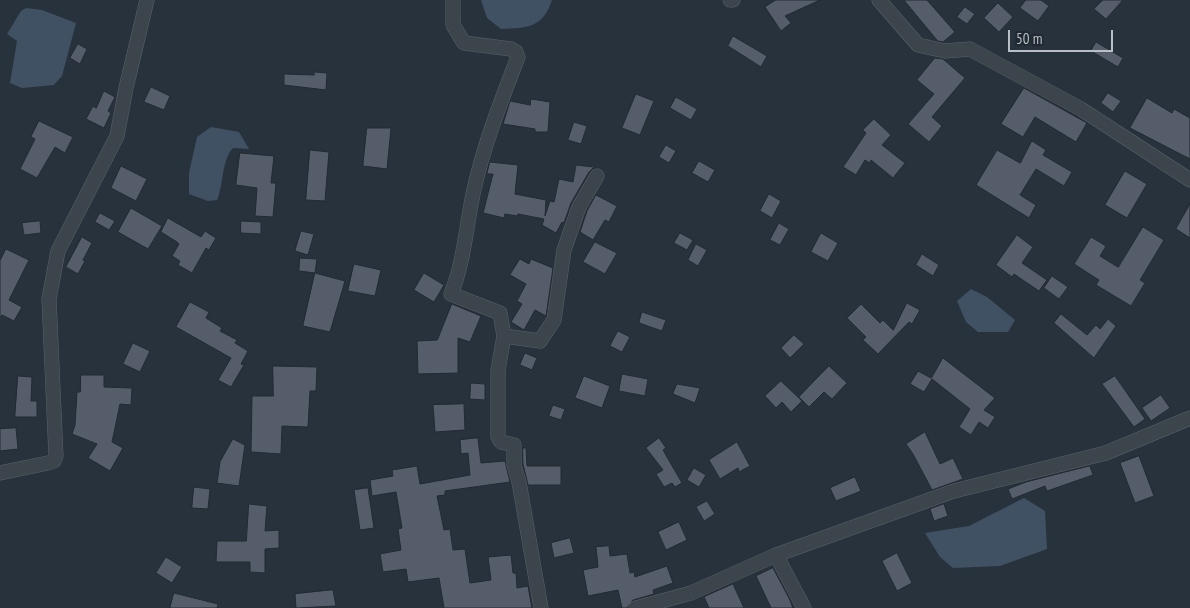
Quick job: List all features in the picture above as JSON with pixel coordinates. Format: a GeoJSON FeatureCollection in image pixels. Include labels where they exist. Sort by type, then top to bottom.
{"type":"FeatureCollection","features":[{"type":"Feature","properties":{"kind":"street"},"geometry":{"type":"LineString","coordinates":[[0,474],[48,463],[54,461],[56,456],[48,299],[58,251],[117,136],[126,88],[147,0]]}},
{"type":"Feature","properties":{"kind":"street"},"geometry":{"type":"LineString","coordinates":[[453,0],[453,25],[464,43],[511,49],[516,52],[518,57],[497,111],[473,193],[459,274],[451,294],[500,313],[504,336],[498,370],[498,437],[501,442],[514,445],[514,465],[519,482],[541,608]]}},
{"type":"Feature","properties":{"kind":"street"},"geometry":{"type":"LineString","coordinates":[[879,0],[918,44],[945,51],[970,49],[1081,110],[1190,180]]}},
{"type":"Feature","properties":{"kind":"street"},"geometry":{"type":"LineString","coordinates":[[504,336],[540,341],[554,320],[564,250],[579,207],[597,176]]}},
{"type":"Feature","properties":{"kind":"street"},"geometry":{"type":"LineString","coordinates":[[636,608],[691,593],[776,555],[954,491],[1106,453],[1190,418]]}},
{"type":"Feature","properties":{"kind":"street"},"geometry":{"type":"LineString","coordinates":[[776,555],[804,608]]}},
{"type":"Feature","properties":{"kind":"water"},"geometry":{"type":"Polygon","coordinates":[[[481,0],[552,0],[544,16],[533,25],[501,29],[487,18],[481,0]]]}},
{"type":"Feature","properties":{"kind":"water"},"geometry":{"type":"Polygon","coordinates":[[[26,8],[42,10],[76,23],[62,76],[54,85],[22,88],[10,83],[17,41],[7,34],[21,11],[26,8]]]}},
{"type":"Feature","properties":{"kind":"water"},"geometry":{"type":"Polygon","coordinates":[[[211,127],[239,132],[249,149],[233,148],[229,153],[217,200],[208,201],[189,194],[189,173],[197,137],[211,127]]]}},
{"type":"Feature","properties":{"kind":"water"},"geometry":{"type":"Polygon","coordinates":[[[971,289],[987,297],[1015,320],[1008,332],[978,332],[966,322],[957,301],[971,289]]]}},
{"type":"Feature","properties":{"kind":"water"},"geometry":{"type":"Polygon","coordinates":[[[1024,498],[1045,511],[1047,549],[1000,566],[953,568],[940,557],[925,533],[969,526],[1024,498]]]}},
{"type":"Feature","properties":{"kind":"building"},"geometry":{"type":"Polygon","coordinates":[[[776,0],[820,0],[785,16],[791,23],[781,31],[765,7],[776,0]]]}},
{"type":"Feature","properties":{"kind":"building"},"geometry":{"type":"Polygon","coordinates":[[[904,0],[927,0],[955,32],[943,42],[938,41],[904,0]]]}},
{"type":"Feature","properties":{"kind":"building"},"geometry":{"type":"Polygon","coordinates":[[[1026,0],[1041,0],[1049,6],[1038,21],[1020,8],[1026,0]]]}},
{"type":"Feature","properties":{"kind":"building"},"geometry":{"type":"Polygon","coordinates":[[[1103,0],[1123,0],[1106,19],[1094,9],[1103,0]]]}},
{"type":"Feature","properties":{"kind":"building"},"geometry":{"type":"Polygon","coordinates":[[[998,3],[1013,17],[999,32],[984,18],[998,3]]]}},
{"type":"Feature","properties":{"kind":"building"},"geometry":{"type":"Polygon","coordinates":[[[965,7],[975,14],[967,24],[957,17],[965,7]]]}},
{"type":"Feature","properties":{"kind":"building"},"geometry":{"type":"Polygon","coordinates":[[[733,36],[767,56],[761,67],[728,46],[733,36]]]}},
{"type":"Feature","properties":{"kind":"building"},"geometry":{"type":"Polygon","coordinates":[[[1096,42],[1123,58],[1118,67],[1091,51],[1096,42]]]}},
{"type":"Feature","properties":{"kind":"building"},"geometry":{"type":"Polygon","coordinates":[[[78,44],[87,49],[80,64],[70,58],[78,44]]]}},
{"type":"Feature","properties":{"kind":"building"},"geometry":{"type":"Polygon","coordinates":[[[935,58],[943,59],[965,78],[932,117],[942,126],[929,142],[908,124],[934,94],[917,80],[935,58]]]}},
{"type":"Feature","properties":{"kind":"building"},"geometry":{"type":"Polygon","coordinates":[[[314,72],[327,73],[326,90],[284,85],[284,74],[314,75],[314,72]]]}},
{"type":"Feature","properties":{"kind":"building"},"geometry":{"type":"Polygon","coordinates":[[[151,87],[170,96],[164,110],[144,102],[151,87]]]}},
{"type":"Feature","properties":{"kind":"building"},"geometry":{"type":"Polygon","coordinates":[[[1024,88],[1087,123],[1076,142],[1035,117],[1023,137],[1001,124],[1024,88]]]}},
{"type":"Feature","properties":{"kind":"building"},"geometry":{"type":"Polygon","coordinates":[[[104,91],[115,97],[108,111],[111,113],[104,128],[86,119],[93,106],[96,108],[104,91]]]}},
{"type":"Feature","properties":{"kind":"building"},"geometry":{"type":"Polygon","coordinates":[[[1108,93],[1121,101],[1113,112],[1101,103],[1108,93]]]}},
{"type":"Feature","properties":{"kind":"building"},"geometry":{"type":"Polygon","coordinates":[[[636,94],[654,101],[640,135],[622,128],[636,94]]]}},
{"type":"Feature","properties":{"kind":"building"},"geometry":{"type":"Polygon","coordinates":[[[676,97],[697,109],[691,120],[670,108],[676,97]]]}},
{"type":"Feature","properties":{"kind":"building"},"geometry":{"type":"Polygon","coordinates":[[[1147,98],[1172,113],[1174,109],[1190,118],[1190,159],[1130,128],[1147,98]]]}},
{"type":"Feature","properties":{"kind":"building"},"geometry":{"type":"Polygon","coordinates":[[[531,99],[550,102],[548,132],[535,132],[535,129],[503,124],[510,101],[530,105],[531,99]]]}},
{"type":"Feature","properties":{"kind":"building"},"geometry":{"type":"Polygon","coordinates":[[[874,119],[891,135],[882,145],[905,163],[893,178],[871,160],[870,163],[865,160],[856,175],[843,167],[866,133],[863,130],[874,119]]]}},
{"type":"Feature","properties":{"kind":"building"},"geometry":{"type":"Polygon","coordinates":[[[39,121],[73,137],[65,153],[55,147],[37,178],[20,169],[35,139],[31,137],[39,121]]]}},
{"type":"Feature","properties":{"kind":"building"},"geometry":{"type":"Polygon","coordinates":[[[574,122],[587,126],[581,144],[568,140],[574,122]]]}},
{"type":"Feature","properties":{"kind":"building"},"geometry":{"type":"Polygon","coordinates":[[[367,128],[391,128],[387,169],[363,166],[367,128]]]}},
{"type":"Feature","properties":{"kind":"building"},"geometry":{"type":"Polygon","coordinates":[[[1032,141],[1046,150],[1043,155],[1072,172],[1064,186],[1036,169],[1020,195],[1036,205],[1029,218],[976,185],[997,150],[1020,163],[1032,141]]]}},
{"type":"Feature","properties":{"kind":"building"},"geometry":{"type":"Polygon","coordinates":[[[666,145],[676,151],[669,163],[659,157],[666,145]]]}},
{"type":"Feature","properties":{"kind":"building"},"geometry":{"type":"Polygon","coordinates":[[[310,150],[329,152],[325,201],[306,200],[310,150]]]}},
{"type":"Feature","properties":{"kind":"building"},"geometry":{"type":"Polygon","coordinates":[[[240,153],[274,156],[271,183],[276,183],[273,217],[255,216],[257,188],[236,185],[240,153]]]}},
{"type":"Feature","properties":{"kind":"building"},"geometry":{"type":"Polygon","coordinates":[[[699,161],[715,170],[708,182],[692,173],[699,161]]]}},
{"type":"Feature","properties":{"kind":"building"},"geometry":{"type":"Polygon","coordinates":[[[490,162],[518,165],[515,194],[546,200],[545,216],[550,201],[554,202],[559,179],[573,182],[576,165],[594,167],[589,172],[571,203],[564,223],[562,222],[556,233],[542,225],[544,219],[518,214],[517,216],[505,214],[504,218],[483,213],[493,174],[487,174],[490,162]]]}},
{"type":"Feature","properties":{"kind":"building"},"geometry":{"type":"Polygon","coordinates":[[[121,166],[147,179],[136,201],[111,188],[121,166]]]}},
{"type":"Feature","properties":{"kind":"building"},"geometry":{"type":"Polygon","coordinates":[[[1125,171],[1147,184],[1127,218],[1105,205],[1125,171]]]}},
{"type":"Feature","properties":{"kind":"building"},"geometry":{"type":"Polygon","coordinates":[[[769,194],[781,201],[772,218],[760,211],[769,194]]]}},
{"type":"Feature","properties":{"kind":"building"},"geometry":{"type":"Polygon","coordinates":[[[596,195],[617,206],[609,222],[605,220],[593,240],[580,232],[587,211],[596,195]]]}},
{"type":"Feature","properties":{"kind":"building"},"geometry":{"type":"Polygon","coordinates":[[[1190,204],[1190,238],[1176,229],[1190,204]]]}},
{"type":"Feature","properties":{"kind":"building"},"geometry":{"type":"Polygon","coordinates":[[[131,208],[162,226],[148,249],[118,232],[131,208]]]}},
{"type":"Feature","properties":{"kind":"building"},"geometry":{"type":"Polygon","coordinates":[[[100,213],[115,221],[109,230],[95,222],[100,213]]]}},
{"type":"Feature","properties":{"kind":"building"},"geometry":{"type":"Polygon","coordinates":[[[168,218],[201,237],[205,231],[216,238],[209,250],[206,248],[192,273],[178,265],[180,261],[172,256],[179,244],[161,232],[168,218]]]}},
{"type":"Feature","properties":{"kind":"building"},"geometry":{"type":"Polygon","coordinates":[[[40,221],[41,233],[24,235],[22,223],[40,221]]]}},
{"type":"Feature","properties":{"kind":"building"},"geometry":{"type":"Polygon","coordinates":[[[241,221],[261,222],[261,234],[241,233],[241,221]]]}},
{"type":"Feature","properties":{"kind":"building"},"geometry":{"type":"Polygon","coordinates":[[[779,223],[789,229],[780,245],[770,240],[779,223]]]}},
{"type":"Feature","properties":{"kind":"building"},"geometry":{"type":"Polygon","coordinates":[[[1143,227],[1164,240],[1140,280],[1145,283],[1131,306],[1096,285],[1099,280],[1074,264],[1091,237],[1106,246],[1100,256],[1118,267],[1143,227]]]}},
{"type":"Feature","properties":{"kind":"building"},"geometry":{"type":"Polygon","coordinates":[[[301,231],[314,234],[308,255],[295,251],[301,231]]]}},
{"type":"Feature","properties":{"kind":"building"},"geometry":{"type":"Polygon","coordinates":[[[680,233],[693,240],[687,250],[674,243],[680,233]]]}},
{"type":"Feature","properties":{"kind":"building"},"geometry":{"type":"Polygon","coordinates":[[[821,233],[838,243],[828,261],[811,252],[821,233]]]}},
{"type":"Feature","properties":{"kind":"building"},"geometry":{"type":"Polygon","coordinates":[[[1017,235],[1033,247],[1022,263],[1047,280],[1039,291],[1014,274],[1012,277],[996,265],[1017,235]]]}},
{"type":"Feature","properties":{"kind":"building"},"geometry":{"type":"Polygon","coordinates":[[[82,237],[92,243],[78,274],[66,267],[82,237]]]}},
{"type":"Feature","properties":{"kind":"building"},"geometry":{"type":"Polygon","coordinates":[[[595,242],[617,253],[605,274],[583,262],[595,242]]]}},
{"type":"Feature","properties":{"kind":"building"},"geometry":{"type":"Polygon","coordinates":[[[696,244],[707,250],[698,266],[688,260],[696,244]]]}},
{"type":"Feature","properties":{"kind":"building"},"geometry":{"type":"Polygon","coordinates":[[[6,249],[29,260],[9,300],[22,307],[14,321],[2,315],[0,318],[0,261],[6,249]]]}},
{"type":"Feature","properties":{"kind":"building"},"geometry":{"type":"Polygon","coordinates":[[[922,254],[939,265],[933,276],[916,265],[922,254]]]}},
{"type":"Feature","properties":{"kind":"building"},"geometry":{"type":"Polygon","coordinates":[[[300,258],[317,259],[315,273],[299,271],[300,258]]]}},
{"type":"Feature","properties":{"kind":"building"},"geometry":{"type":"Polygon","coordinates":[[[520,259],[529,264],[531,259],[553,268],[546,316],[535,310],[524,330],[511,322],[522,304],[517,301],[526,284],[510,275],[520,259]]]}},
{"type":"Feature","properties":{"kind":"building"},"geometry":{"type":"Polygon","coordinates":[[[354,264],[381,270],[375,296],[348,291],[354,264]]]}},
{"type":"Feature","properties":{"kind":"building"},"geometry":{"type":"Polygon","coordinates":[[[315,273],[345,281],[330,332],[303,326],[315,273]]]}},
{"type":"Feature","properties":{"kind":"building"},"geometry":{"type":"Polygon","coordinates":[[[424,273],[444,285],[434,302],[414,290],[424,273]]]}},
{"type":"Feature","properties":{"kind":"building"},"geometry":{"type":"Polygon","coordinates":[[[1052,276],[1068,287],[1059,299],[1044,288],[1052,276]]]}},
{"type":"Feature","properties":{"kind":"building"},"geometry":{"type":"Polygon","coordinates":[[[190,302],[209,312],[206,318],[222,328],[220,331],[237,340],[235,343],[248,351],[241,364],[244,365],[231,387],[218,380],[231,358],[176,327],[190,302]]]}},
{"type":"Feature","properties":{"kind":"building"},"geometry":{"type":"Polygon","coordinates":[[[907,303],[920,310],[912,324],[909,322],[878,354],[863,340],[866,337],[847,318],[861,304],[880,323],[883,320],[893,330],[907,303]]]}},
{"type":"Feature","properties":{"kind":"building"},"geometry":{"type":"Polygon","coordinates":[[[452,304],[481,316],[470,342],[458,338],[458,373],[418,374],[417,341],[437,340],[452,304]]]}},
{"type":"Feature","properties":{"kind":"building"},"geometry":{"type":"Polygon","coordinates":[[[642,312],[666,320],[662,331],[639,323],[642,312]]]}},
{"type":"Feature","properties":{"kind":"building"},"geometry":{"type":"Polygon","coordinates":[[[1061,314],[1087,335],[1096,325],[1100,329],[1108,319],[1116,326],[1094,358],[1054,323],[1061,314]]]}},
{"type":"Feature","properties":{"kind":"building"},"geometry":{"type":"Polygon","coordinates":[[[618,331],[630,337],[622,352],[610,346],[618,331]]]}},
{"type":"Feature","properties":{"kind":"building"},"geometry":{"type":"Polygon","coordinates":[[[794,335],[804,344],[790,358],[781,348],[794,335]]]}},
{"type":"Feature","properties":{"kind":"building"},"geometry":{"type":"Polygon","coordinates":[[[133,343],[150,351],[140,372],[123,364],[133,343]]]}},
{"type":"Feature","properties":{"kind":"building"},"geometry":{"type":"Polygon","coordinates":[[[525,353],[537,358],[532,370],[520,365],[525,353]]]}},
{"type":"Feature","properties":{"kind":"building"},"geometry":{"type":"Polygon","coordinates":[[[943,358],[995,398],[984,410],[995,417],[988,428],[979,422],[971,435],[959,427],[970,409],[932,379],[924,392],[910,384],[918,371],[931,378],[943,358]]]}},
{"type":"Feature","properties":{"kind":"building"},"geometry":{"type":"Polygon","coordinates":[[[273,366],[317,367],[316,391],[310,391],[308,427],[282,426],[281,454],[251,452],[252,396],[273,396],[273,366]]]}},
{"type":"Feature","properties":{"kind":"building"},"geometry":{"type":"Polygon","coordinates":[[[829,366],[847,383],[832,399],[824,392],[809,407],[799,397],[829,366]]]}},
{"type":"Feature","properties":{"kind":"building"},"geometry":{"type":"Polygon","coordinates":[[[622,374],[648,379],[645,396],[619,391],[622,374]]]}},
{"type":"Feature","properties":{"kind":"building"},"geometry":{"type":"Polygon","coordinates":[[[81,375],[104,375],[104,387],[132,388],[131,405],[120,404],[112,442],[123,448],[110,471],[88,458],[97,444],[72,434],[75,425],[77,392],[80,392],[81,375]]]}},
{"type":"Feature","properties":{"kind":"building"},"geometry":{"type":"Polygon","coordinates":[[[18,376],[32,377],[31,401],[37,401],[37,417],[15,417],[18,376]]]}},
{"type":"Feature","properties":{"kind":"building"},"geometry":{"type":"Polygon","coordinates":[[[584,376],[610,386],[602,408],[575,398],[584,376]]]}},
{"type":"Feature","properties":{"kind":"building"},"geometry":{"type":"Polygon","coordinates":[[[1115,376],[1145,419],[1134,427],[1102,384],[1115,376]]]}},
{"type":"Feature","properties":{"kind":"building"},"geometry":{"type":"Polygon","coordinates":[[[781,381],[802,401],[791,412],[782,402],[776,408],[765,396],[781,381]]]}},
{"type":"Feature","properties":{"kind":"building"},"geometry":{"type":"Polygon","coordinates":[[[471,383],[485,384],[485,400],[470,399],[471,383]]]}},
{"type":"Feature","properties":{"kind":"building"},"geometry":{"type":"Polygon","coordinates":[[[677,384],[700,388],[695,403],[673,394],[677,384]]]}},
{"type":"Feature","properties":{"kind":"building"},"geometry":{"type":"Polygon","coordinates":[[[1161,395],[1170,408],[1151,421],[1142,408],[1161,395]]]}},
{"type":"Feature","properties":{"kind":"building"},"geometry":{"type":"Polygon","coordinates":[[[464,404],[465,430],[435,432],[433,405],[464,404]]]}},
{"type":"Feature","properties":{"kind":"building"},"geometry":{"type":"Polygon","coordinates":[[[553,405],[565,409],[561,420],[549,416],[553,405]]]}},
{"type":"Feature","properties":{"kind":"building"},"geometry":{"type":"Polygon","coordinates":[[[16,428],[18,449],[0,451],[0,429],[16,428]]]}},
{"type":"Feature","properties":{"kind":"building"},"geometry":{"type":"Polygon","coordinates":[[[925,432],[940,464],[953,458],[963,479],[932,490],[906,444],[925,432]]]}},
{"type":"Feature","properties":{"kind":"building"},"geometry":{"type":"Polygon","coordinates":[[[478,438],[481,463],[505,461],[510,482],[445,491],[445,495],[437,496],[444,530],[450,529],[453,550],[465,549],[470,583],[491,580],[488,557],[511,555],[513,573],[516,573],[517,588],[528,586],[532,608],[444,608],[439,578],[408,582],[406,569],[383,572],[380,554],[401,550],[398,529],[402,528],[396,492],[372,496],[370,480],[393,476],[392,470],[417,466],[420,484],[470,475],[468,453],[461,454],[460,440],[478,438]]]}},
{"type":"Feature","properties":{"kind":"building"},"geometry":{"type":"Polygon","coordinates":[[[659,438],[666,448],[663,450],[682,483],[675,487],[672,483],[664,487],[656,474],[663,470],[646,448],[659,438]]]}},
{"type":"Feature","properties":{"kind":"building"},"geometry":{"type":"Polygon","coordinates":[[[233,439],[245,445],[239,486],[217,483],[220,462],[233,439]]]}},
{"type":"Feature","properties":{"kind":"building"},"geometry":{"type":"Polygon","coordinates":[[[737,442],[750,466],[739,472],[738,468],[720,479],[709,460],[737,442]]]}},
{"type":"Feature","properties":{"kind":"building"},"geometry":{"type":"Polygon","coordinates":[[[523,448],[526,448],[527,466],[561,466],[561,485],[528,485],[523,464],[523,448]]]}},
{"type":"Feature","properties":{"kind":"building"},"geometry":{"type":"Polygon","coordinates":[[[1139,456],[1154,496],[1135,503],[1120,463],[1139,456]]]}},
{"type":"Feature","properties":{"kind":"building"},"geometry":{"type":"Polygon","coordinates":[[[1090,466],[1093,475],[1047,491],[1045,486],[1012,499],[1008,489],[1026,482],[1090,466]]]}},
{"type":"Feature","properties":{"kind":"building"},"geometry":{"type":"Polygon","coordinates":[[[694,468],[706,475],[699,487],[687,480],[694,468]]]}},
{"type":"Feature","properties":{"kind":"building"},"geometry":{"type":"Polygon","coordinates":[[[855,477],[861,491],[836,501],[830,488],[855,477]]]}},
{"type":"Feature","properties":{"kind":"building"},"geometry":{"type":"Polygon","coordinates":[[[194,487],[210,489],[208,509],[192,508],[194,487]]]}},
{"type":"Feature","properties":{"kind":"building"},"geometry":{"type":"Polygon","coordinates":[[[368,488],[374,528],[360,530],[354,490],[368,488]]]}},
{"type":"Feature","properties":{"kind":"building"},"geometry":{"type":"Polygon","coordinates":[[[707,501],[715,514],[704,521],[696,507],[707,501]]]}},
{"type":"Feature","properties":{"kind":"building"},"geometry":{"type":"Polygon","coordinates":[[[249,504],[267,506],[265,531],[279,530],[279,548],[265,549],[265,573],[250,572],[250,562],[216,562],[217,541],[246,541],[249,504]]]}},
{"type":"Feature","properties":{"kind":"building"},"geometry":{"type":"Polygon","coordinates":[[[944,504],[948,516],[934,521],[930,509],[944,504]]]}},
{"type":"Feature","properties":{"kind":"building"},"geometry":{"type":"Polygon","coordinates":[[[679,522],[687,540],[666,550],[658,532],[679,522]]]}},
{"type":"Feature","properties":{"kind":"building"},"geometry":{"type":"Polygon","coordinates":[[[570,538],[574,553],[554,558],[551,543],[570,538]]]}},
{"type":"Feature","properties":{"kind":"building"},"geometry":{"type":"Polygon","coordinates":[[[609,546],[610,556],[627,554],[630,573],[634,572],[635,577],[667,566],[673,583],[653,590],[654,594],[633,600],[627,608],[622,608],[618,590],[588,596],[583,570],[598,567],[596,547],[609,546]]]}},
{"type":"Feature","properties":{"kind":"building"},"geometry":{"type":"Polygon","coordinates":[[[897,553],[912,583],[897,591],[882,561],[897,553]]]}},
{"type":"Feature","properties":{"kind":"building"},"geometry":{"type":"Polygon","coordinates":[[[166,557],[182,567],[172,583],[156,573],[166,557]]]}},
{"type":"Feature","properties":{"kind":"building"},"geometry":{"type":"Polygon","coordinates":[[[773,568],[793,608],[771,608],[756,576],[773,568]]]}},
{"type":"Feature","properties":{"kind":"building"},"geometry":{"type":"Polygon","coordinates":[[[733,584],[744,608],[709,608],[704,597],[733,584]]]}},
{"type":"Feature","properties":{"kind":"building"},"geometry":{"type":"Polygon","coordinates":[[[333,590],[336,606],[296,608],[295,594],[333,590]]]}},
{"type":"Feature","properties":{"kind":"building"},"geometry":{"type":"Polygon","coordinates":[[[174,593],[218,604],[217,608],[170,608],[174,593]]]}}]}
